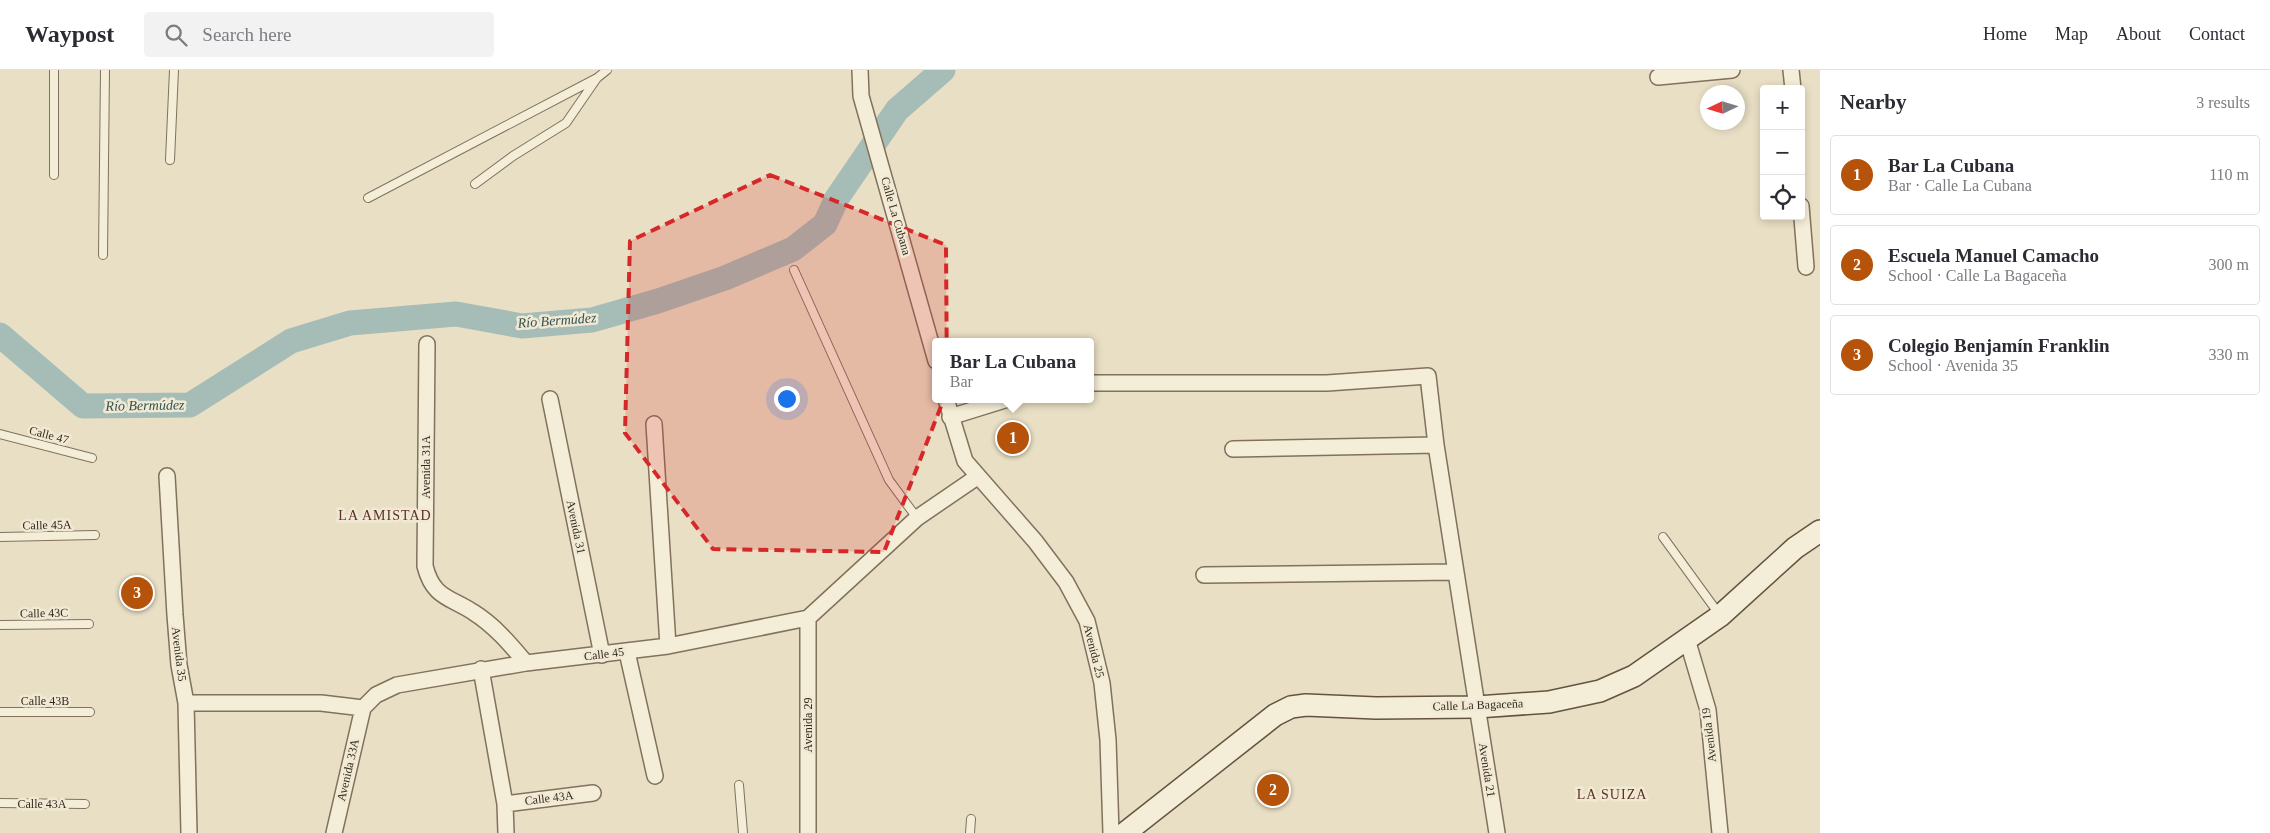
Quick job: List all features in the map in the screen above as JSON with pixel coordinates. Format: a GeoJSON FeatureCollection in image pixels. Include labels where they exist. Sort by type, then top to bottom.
{"type":"FeatureCollection","features":[{"type":"Feature","properties":{"kind":"street","name":"Calle La Cubana"},"geometry":{"type":"LineString","coordinates":[[860,70],[861,96],[932,348]]}},
{"type":"Feature","properties":{"kind":"street"},"geometry":{"type":"LineString","coordinates":[[1658,77],[1732,70]]}},
{"type":"Feature","properties":{"kind":"street"},"geometry":{"type":"LineString","coordinates":[[1791,70],[1792,85]]}},
{"type":"Feature","properties":{"kind":"street"},"geometry":{"type":"LineString","coordinates":[[1802,220],[1806,267]]}},
{"type":"Feature","properties":{"kind":"street","name":"Avenida 31A"},"geometry":{"type":"LineString","coordinates":[[427,344],[426,566],[428,579],[435,590],[450,601],[473,612],[505,638],[526,663]]}},
{"type":"Feature","properties":{"kind":"street","name":"Avenida 21"},"geometry":{"type":"LineString","coordinates":[[1094,383],[1326,383],[1428,376],[1436,445],[1497,833]]}},
{"type":"Feature","properties":{"kind":"street","name":"Avenida 31"},"geometry":{"type":"LineString","coordinates":[[550,399],[602,655]]}},
{"type":"Feature","properties":{"kind":"street"},"geometry":{"type":"LineString","coordinates":[[808,618],[917,518],[978,477],[965,461],[947,403]]}},
{"type":"Feature","properties":{"kind":"street"},"geometry":{"type":"LineString","coordinates":[[950,417],[995,403]]}},
{"type":"Feature","properties":{"kind":"street"},"geometry":{"type":"LineString","coordinates":[[654,424],[668,646]]}},
{"type":"Feature","properties":{"kind":"street"},"geometry":{"type":"LineString","coordinates":[[1233,449],[1436,445]]}},
{"type":"Feature","properties":{"kind":"street","name":"Avenida 35"},"geometry":{"type":"LineString","coordinates":[[167,476],[179,665],[186,703],[189,833]]}},
{"type":"Feature","properties":{"kind":"street","name":"Avenida 25"},"geometry":{"type":"LineString","coordinates":[[978,477],[1040,547],[1066,582],[1087,621],[1102,683],[1108,740],[1111,833]]}},
{"type":"Feature","properties":{"kind":"street","name":"Calle La Bagaceña"},"geometry":{"type":"LineString","coordinates":[[1125,833],[1275,715],[1291,707],[1306,705],[1376,708],[1477,706],[1549,702],[1600,691],[1634,676],[1720,616],[1795,548],[1820,531]]}},
{"type":"Feature","properties":{"kind":"street"},"geometry":{"type":"LineString","coordinates":[[1204,574],[1456,572]]}},
{"type":"Feature","properties":{"kind":"street","name":"Calle 45"},"geometry":{"type":"LineString","coordinates":[[363,708],[376,695],[397,685],[526,663],[668,646],[808,618]]}},
{"type":"Feature","properties":{"kind":"street","name":"Avenida 29"},"geometry":{"type":"LineString","coordinates":[[808,618],[808,833]]}},
{"type":"Feature","properties":{"kind":"street","name":"Avenida 19"},"geometry":{"type":"LineString","coordinates":[[1687,639],[1708,710],[1720,833]]}},
{"type":"Feature","properties":{"kind":"street"},"geometry":{"type":"LineString","coordinates":[[627,652],[655,776]]}},
{"type":"Feature","properties":{"kind":"street"},"geometry":{"type":"LineString","coordinates":[[481,670],[505,804],[506,833]]}},
{"type":"Feature","properties":{"kind":"street"},"geometry":{"type":"LineString","coordinates":[[186,703],[321,702],[363,708]]}},
{"type":"Feature","properties":{"kind":"street","name":"Avenida 33A"},"geometry":{"type":"LineString","coordinates":[[334,833],[363,708]]}},
{"type":"Feature","properties":{"kind":"street","name":"Calle 43A"},"geometry":{"type":"LineString","coordinates":[[505,804],[593,793]]}},
{"type":"Feature","properties":{"kind":"lane"},"geometry":{"type":"LineString","coordinates":[[54,70],[54,175]]}},
{"type":"Feature","properties":{"kind":"lane"},"geometry":{"type":"LineString","coordinates":[[103,256],[105,70]]}},
{"type":"Feature","properties":{"kind":"lane"},"geometry":{"type":"LineString","coordinates":[[170,160],[174,70]]}},
{"type":"Feature","properties":{"kind":"lane"},"geometry":{"type":"LineString","coordinates":[[368,198],[597,78],[607,70]]}},
{"type":"Feature","properties":{"kind":"lane"},"geometry":{"type":"LineString","coordinates":[[475,184],[513,156],[566,123],[597,78]]}},
{"type":"Feature","properties":{"kind":"lane"},"geometry":{"type":"LineString","coordinates":[[794,270],[889,480],[917,518]]}},
{"type":"Feature","properties":{"kind":"lane","name":"Calle 47"},"geometry":{"type":"LineString","coordinates":[[0,434],[92,458]]}},
{"type":"Feature","properties":{"kind":"lane","name":"Calle 45A"},"geometry":{"type":"LineString","coordinates":[[0,537],[95,535]]}},
{"type":"Feature","properties":{"kind":"lane"},"geometry":{"type":"LineString","coordinates":[[1663,537],[1720,616]]}},
{"type":"Feature","properties":{"kind":"lane","name":"Calle 43C"},"geometry":{"type":"LineString","coordinates":[[0,625],[89,624]]}},
{"type":"Feature","properties":{"kind":"lane","name":"Calle 43B"},"geometry":{"type":"LineString","coordinates":[[0,712],[90,712]]}},
{"type":"Feature","properties":{"kind":"lane"},"geometry":{"type":"LineString","coordinates":[[739,785],[743,833]]}},
{"type":"Feature","properties":{"kind":"lane","name":"Calle 43A"},"geometry":{"type":"LineString","coordinates":[[0,804],[85,804]]}},
{"type":"Feature","properties":{"kind":"lane"},"geometry":{"type":"LineString","coordinates":[[970,819],[970,833]]}},
{"type":"Feature","properties":{"kind":"highlighted area"},"geometry":{"type":"Polygon","coordinates":[[[770,175],[946,245],[947,391],[884,552],[713,549],[625,433],[630,241],[770,175]]]}},
{"type":"Feature","properties":{"kind":"waterway","name":"Río Bermúdez"},"geometry":{"type":"LineString","coordinates":[[0,335],[83,406],[190,405],[291,341],[350,323],[456,314],[522,326],[592,320],[658,301],[725,278],[793,249],[825,224],[837,198],[897,110],[943,70]]}},
{"type":"Feature","properties":{"kind":"place","name":"Bar La Cubana"},"geometry":{"type":"Point","coordinates":[1013,438]}},
{"type":"Feature","properties":{"kind":"place","name":"Colegio Benjamín Franklin"},"geometry":{"type":"Point","coordinates":[137,593]}},
{"type":"Feature","properties":{"kind":"place","name":"Escuela Manuel Camacho"},"geometry":{"type":"Point","coordinates":[1273,790]}},
{"type":"Feature","properties":{"kind":"district","name":"LA AMISTAD"},"geometry":{"type":"Point","coordinates":[385,515]}},
{"type":"Feature","properties":{"kind":"district","name":"LA SUIZA"},"geometry":{"type":"Point","coordinates":[1612,794]}}]}
